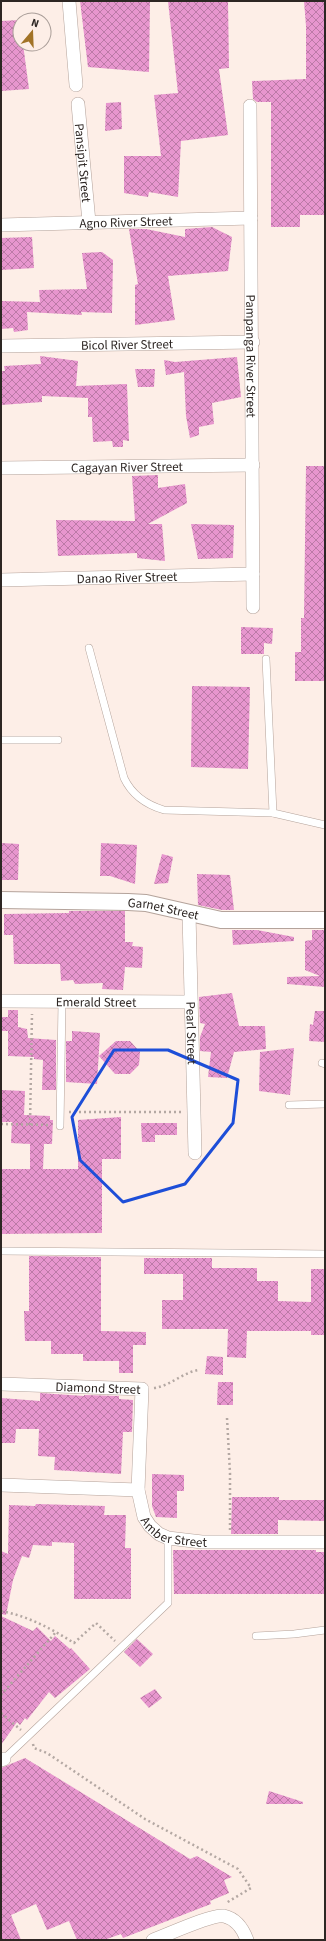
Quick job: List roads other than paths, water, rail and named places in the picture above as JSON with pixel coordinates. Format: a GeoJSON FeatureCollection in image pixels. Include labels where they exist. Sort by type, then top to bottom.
{"type":"FeatureCollection","features":[{"type":"Feature","properties":{"kind":"street"},"geometry":{"type":"LineString","coordinates":[[68,1],[76,85]]}},
{"type":"Feature","properties":{"kind":"street","name":"Pansipit Street"},"geometry":{"type":"LineString","coordinates":[[78,104],[89,222]]}},
{"type":"Feature","properties":{"kind":"street","name":"Pampanga River Street"},"geometry":{"type":"LineString","coordinates":[[250,106],[253,342],[253,607]]}},
{"type":"Feature","properties":{"kind":"street","name":"Agno River Street"},"geometry":{"type":"LineString","coordinates":[[1,224],[251,218]]}},
{"type":"Feature","properties":{"kind":"street","name":"Bicol River Street"},"geometry":{"type":"LineString","coordinates":[[1,346],[253,342]]}},
{"type":"Feature","properties":{"kind":"street","name":"Cagayan River Street"},"geometry":{"type":"LineString","coordinates":[[1,468],[253,465]]}},
{"type":"Feature","properties":{"kind":"street","name":"Danao River Street"},"geometry":{"type":"LineString","coordinates":[[1,580],[253,574]]}},
{"type":"Feature","properties":{"kind":"street","name":"Garnet Street"},"geometry":{"type":"LineString","coordinates":[[1,900],[146,903],[189,914],[237,921],[325,920]]}},
{"type":"Feature","properties":{"kind":"street","name":"Pearl Street"},"geometry":{"type":"LineString","coordinates":[[189,914],[195,1153]]}},
{"type":"Feature","properties":{"kind":"street","name":"Emerald Street"},"geometry":{"type":"LineString","coordinates":[[1,1001],[191,1002]]}},
{"type":"Feature","properties":{"kind":"street","name":"Diamond Street"},"geometry":{"type":"LineString","coordinates":[[1,1384],[142,1389],[138,1490]]}},
{"type":"Feature","properties":{"kind":"street","name":"Amber Street"},"geometry":{"type":"LineString","coordinates":[[1,1485],[138,1490],[144,1517],[150,1526],[159,1534],[168,1538],[196,1542],[325,1542]]}},
{"type":"Feature","properties":{"kind":"street"},"geometry":{"type":"LineString","coordinates":[[153,1940],[212,1917],[223,1916],[232,1919],[239,1925],[248,1940]]}},
{"type":"Feature","properties":{"kind":"lane"},"geometry":{"type":"LineString","coordinates":[[89,648],[124,778],[129,789],[150,806],[164,810],[273,813],[325,825]]}},
{"type":"Feature","properties":{"kind":"lane"},"geometry":{"type":"LineString","coordinates":[[266,659],[273,813]]}},
{"type":"Feature","properties":{"kind":"lane"},"geometry":{"type":"LineString","coordinates":[[1,740],[58,740]]}},
{"type":"Feature","properties":{"kind":"lane"},"geometry":{"type":"LineString","coordinates":[[60,1126],[62,1002]]}},
{"type":"Feature","properties":{"kind":"lane"},"geometry":{"type":"LineString","coordinates":[[289,1104],[325,1104]]}},
{"type":"Feature","properties":{"kind":"lane"},"geometry":{"type":"LineString","coordinates":[[1,1251],[325,1254]]}},
{"type":"Feature","properties":{"kind":"lane"},"geometry":{"type":"LineString","coordinates":[[2,1760],[168,1603],[168,1538]]}},
{"type":"Feature","properties":{"kind":"lane"},"geometry":{"type":"LineString","coordinates":[[256,1636],[294,1634],[325,1630]]}}]}
